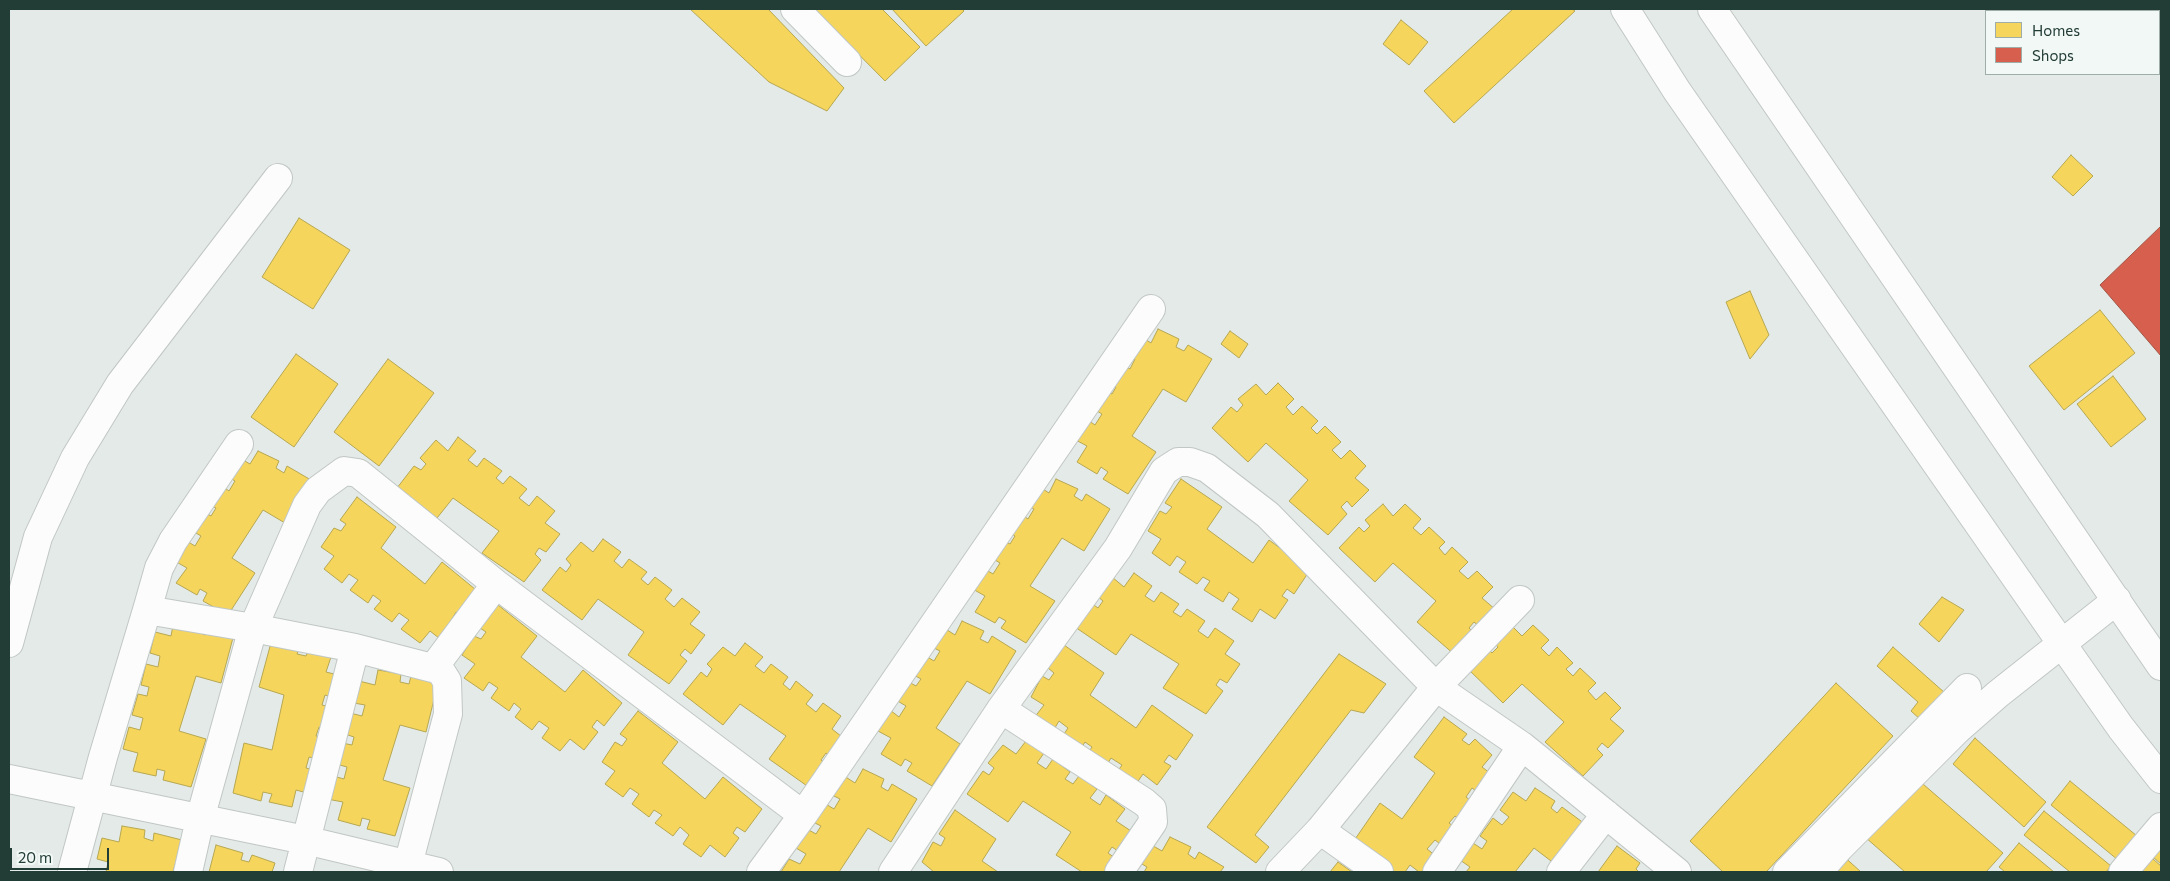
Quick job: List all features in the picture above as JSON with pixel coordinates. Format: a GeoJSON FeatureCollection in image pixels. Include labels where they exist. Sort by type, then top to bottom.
{"type":"FeatureCollection","features":[{"type":"Feature","properties":{"kind":"street"},"geometry":{"type":"LineString","coordinates":[[795,9],[847,62]]}},
{"type":"Feature","properties":{"kind":"street"},"geometry":{"type":"LineString","coordinates":[[1624,9],[1682,99],[2062,644],[2121,728],[2161,779]]}},
{"type":"Feature","properties":{"kind":"street"},"geometry":{"type":"LineString","coordinates":[[1712,9],[2161,666]]}},
{"type":"Feature","properties":{"kind":"street"},"geometry":{"type":"LineString","coordinates":[[9,643],[38,537],[75,458],[120,384],[278,178]]}},
{"type":"Feature","properties":{"kind":"street"},"geometry":{"type":"LineString","coordinates":[[761,872],[803,815],[1151,309]]}},
{"type":"Feature","properties":{"kind":"street"},"geometry":{"type":"LineString","coordinates":[[72,872],[160,568],[173,542],[239,444]]}},
{"type":"Feature","properties":{"kind":"street"},"geometry":{"type":"LineString","coordinates":[[894,872],[1001,709],[1118,548],[1164,471],[1178,462],[1190,462],[1207,468],[1268,515],[1436,687],[1522,746],[1677,872]]}},
{"type":"Feature","properties":{"kind":"street"},"geometry":{"type":"LineString","coordinates":[[188,872],[200,819],[253,628],[307,505],[318,490],[344,471],[358,473],[496,584],[803,815]]}},
{"type":"Feature","properties":{"kind":"street"},"geometry":{"type":"LineString","coordinates":[[434,667],[496,584]]}},
{"type":"Feature","properties":{"kind":"street"},"geometry":{"type":"LineString","coordinates":[[1280,872],[1320,830],[1436,687],[1520,600]]}},
{"type":"Feature","properties":{"kind":"street"},"geometry":{"type":"LineString","coordinates":[[1818,872],[1957,730],[1998,694],[2117,600]]}},
{"type":"Feature","properties":{"kind":"street"},"geometry":{"type":"LineString","coordinates":[[147,610],[355,648],[440,670],[447,681],[448,714],[407,868]]}},
{"type":"Feature","properties":{"kind":"street"},"geometry":{"type":"LineString","coordinates":[[298,872],[355,648]]}},
{"type":"Feature","properties":{"kind":"street"},"geometry":{"type":"LineString","coordinates":[[1787,872],[1967,688]]}},
{"type":"Feature","properties":{"kind":"street"},"geometry":{"type":"LineString","coordinates":[[1001,709],[1144,802],[1152,810],[1153,822],[1119,872]]}},
{"type":"Feature","properties":{"kind":"street"},"geometry":{"type":"LineString","coordinates":[[1437,872],[1522,746]]}},
{"type":"Feature","properties":{"kind":"street"},"geometry":{"type":"LineString","coordinates":[[9,779],[305,840],[407,868],[439,872]]}},
{"type":"Feature","properties":{"kind":"street"},"geometry":{"type":"LineString","coordinates":[[1561,872],[1606,814]]}},
{"type":"Feature","properties":{"kind":"street"},"geometry":{"type":"LineString","coordinates":[[2123,872],[2161,828]]}},
{"type":"Feature","properties":{"kind":"street"},"geometry":{"type":"LineString","coordinates":[[1320,830],[1379,872]]}},
{"type":"Feature","properties":{"kind":"building: Homes"},"geometry":{"type":"Polygon","coordinates":[[[690,9],[768,9],[844,88],[827,111],[769,82],[690,9]]]}},
{"type":"Feature","properties":{"kind":"building: Homes"},"geometry":{"type":"Polygon","coordinates":[[[814,9],[882,9],[920,47],[885,81],[814,9]]]}},
{"type":"Feature","properties":{"kind":"building: Homes"},"geometry":{"type":"Polygon","coordinates":[[[892,9],[962,9],[964,11],[926,46],[892,9]]]}},
{"type":"Feature","properties":{"kind":"building: Homes"},"geometry":{"type":"Polygon","coordinates":[[[1513,9],[1572,9],[1575,11],[1454,123],[1424,91],[1513,9]]]}},
{"type":"Feature","properties":{"kind":"building: Homes"},"geometry":{"type":"Polygon","coordinates":[[[1401,20],[1428,42],[1409,65],[1383,44],[1401,20]]]}},
{"type":"Feature","properties":{"kind":"building: Homes"},"geometry":{"type":"Polygon","coordinates":[[[2071,155],[2093,176],[2073,196],[2052,177],[2071,155]]]}},
{"type":"Feature","properties":{"kind":"building: Homes"},"geometry":{"type":"Polygon","coordinates":[[[299,218],[350,250],[313,309],[262,277],[299,218]]]}},
{"type":"Feature","properties":{"kind":"building: Homes"},"geometry":{"type":"Polygon","coordinates":[[[1750,291],[1769,335],[1750,359],[1726,302],[1750,291]]]}},
{"type":"Feature","properties":{"kind":"building: Homes"},"geometry":{"type":"Polygon","coordinates":[[[2100,310],[2135,353],[2064,410],[2029,366],[2100,310]]]}},
{"type":"Feature","properties":{"kind":"building: Homes"},"geometry":{"type":"Polygon","coordinates":[[[1158,329],[1179,339],[1176,347],[1184,351],[1188,345],[1212,359],[1186,402],[1163,389],[1132,436],[1156,452],[1128,494],[1103,479],[1108,472],[1101,467],[1097,474],[1077,462],[1087,446],[1074,439],[1086,419],[1095,425],[1102,414],[1092,408],[1103,389],[1112,394],[1116,387],[1109,382],[1120,363],[1130,369],[1135,359],[1125,354],[1137,334],[1151,343],[1158,329]]]}},
{"type":"Feature","properties":{"kind":"building: Homes"},"geometry":{"type":"Polygon","coordinates":[[[1230,331],[1248,344],[1239,358],[1221,344],[1230,331]]]}},
{"type":"Feature","properties":{"kind":"building: Homes"},"geometry":{"type":"Polygon","coordinates":[[[296,354],[338,384],[294,447],[251,417],[296,354]]]}},
{"type":"Feature","properties":{"kind":"building: Homes"},"geometry":{"type":"Polygon","coordinates":[[[388,359],[434,393],[379,466],[334,432],[388,359]]]}},
{"type":"Feature","properties":{"kind":"building: Homes"},"geometry":{"type":"Polygon","coordinates":[[[2113,376],[2146,419],[2111,447],[2077,404],[2113,376]]]}},
{"type":"Feature","properties":{"kind":"building: Homes"},"geometry":{"type":"Polygon","coordinates":[[[1278,383],[1294,399],[1286,407],[1293,415],[1302,406],[1318,421],[1311,428],[1317,434],[1325,426],[1341,442],[1332,450],[1341,459],[1350,450],[1366,466],[1355,478],[1369,490],[1352,507],[1347,501],[1341,507],[1347,514],[1328,535],[1289,501],[1308,480],[1266,443],[1248,462],[1212,428],[1231,407],[1237,412],[1243,405],[1238,399],[1256,384],[1266,395],[1278,383]]]}},
{"type":"Feature","properties":{"kind":"building: Homes"},"geometry":{"type":"Polygon","coordinates":[[[458,437],[476,451],[468,460],[477,467],[484,458],[502,471],[496,478],[503,484],[510,476],[527,489],[519,498],[529,506],[537,496],[555,511],[545,523],[560,534],[546,552],[539,548],[535,554],[541,560],[524,582],[482,553],[499,531],[453,498],[437,518],[397,488],[414,466],[421,470],[426,464],[420,458],[436,440],[448,451],[458,437]]]}},
{"type":"Feature","properties":{"kind":"building: Homes"},"geometry":{"type":"Polygon","coordinates":[[[258,451],[279,461],[276,468],[284,473],[287,466],[311,480],[285,523],[263,510],[232,558],[255,573],[228,615],[203,601],[207,593],[200,589],[197,595],[176,583],[187,568],[173,560],[185,540],[195,546],[201,536],[191,530],[202,511],[211,516],[216,508],[208,504],[219,484],[229,491],[235,481],[225,475],[236,456],[250,464],[258,451]]]}},
{"type":"Feature","properties":{"kind":"building: Homes"},"geometry":{"type":"Polygon","coordinates":[[[1056,479],[1078,489],[1074,496],[1082,501],[1086,494],[1110,509],[1084,551],[1062,538],[1030,586],[1055,601],[1026,643],[1001,628],[1006,621],[999,617],[995,623],[975,612],[985,596],[971,588],[983,568],[993,574],[1000,563],[990,557],[1001,539],[1010,544],[1015,536],[1007,531],[1018,512],[1028,519],[1034,509],[1024,503],[1035,484],[1049,493],[1056,479]]]}},
{"type":"Feature","properties":{"kind":"building: Homes"},"geometry":{"type":"Polygon","coordinates":[[[1181,479],[1222,507],[1207,529],[1253,563],[1269,540],[1310,570],[1294,594],[1287,589],[1282,596],[1288,600],[1275,619],[1260,609],[1252,622],[1232,609],[1239,599],[1229,592],[1223,602],[1204,590],[1210,581],[1203,577],[1197,584],[1179,572],[1186,562],[1177,556],[1170,566],[1152,553],[1161,539],[1148,531],[1160,511],[1166,514],[1172,507],[1165,503],[1181,479]]]}},
{"type":"Feature","properties":{"kind":"building: Homes"},"geometry":{"type":"Polygon","coordinates":[[[357,497],[396,527],[381,548],[425,584],[442,562],[481,594],[464,618],[456,612],[452,619],[458,624],[444,642],[430,631],[420,643],[401,629],[409,620],[399,613],[392,622],[374,609],[381,601],[373,595],[368,603],[350,590],[358,580],[349,574],[342,583],[324,569],[334,556],[321,547],[334,528],[341,531],[346,524],[340,520],[357,497]]]}},
{"type":"Feature","properties":{"kind":"building: Homes"},"geometry":{"type":"Polygon","coordinates":[[[1383,504],[1393,516],[1405,504],[1421,519],[1413,528],[1421,535],[1429,527],[1445,542],[1439,548],[1445,555],[1452,547],[1468,562],[1459,571],[1468,579],[1477,571],[1493,587],[1482,598],[1496,610],[1480,627],[1474,622],[1469,628],[1475,634],[1455,655],[1417,622],[1436,601],[1393,563],[1375,582],[1339,548],[1359,527],[1364,532],[1370,526],[1365,520],[1383,504]]]}},
{"type":"Feature","properties":{"kind":"building: Homes"},"geometry":{"type":"Polygon","coordinates":[[[603,539],[621,552],[614,561],[622,568],[629,559],[647,572],[641,579],[648,585],[655,577],[672,590],[665,599],[674,607],[682,598],[700,612],[690,624],[705,635],[691,654],[685,649],[680,655],[687,661],[669,684],[628,655],[644,632],[598,599],[582,620],[542,590],[560,567],[566,572],[571,565],[566,559],[581,542],[593,552],[603,539]]]}},
{"type":"Feature","properties":{"kind":"building: Homes"},"geometry":{"type":"Polygon","coordinates":[[[1134,573],[1152,586],[1145,596],[1154,602],[1161,592],[1179,604],[1173,612],[1181,617],[1187,609],[1205,621],[1198,631],[1208,638],[1215,628],[1234,641],[1225,654],[1240,664],[1227,683],[1220,679],[1216,685],[1223,691],[1206,714],[1163,688],[1179,664],[1131,634],[1116,655],[1075,627],[1091,603],[1098,608],[1103,601],[1097,596],[1112,577],[1124,587],[1134,573]]]}},
{"type":"Feature","properties":{"kind":"building: Homes"},"geometry":{"type":"Polygon","coordinates":[[[1942,597],[1964,610],[1939,642],[1919,624],[1942,597]]]}},
{"type":"Feature","properties":{"kind":"building: Homes"},"geometry":{"type":"Polygon","coordinates":[[[498,605],[537,636],[521,657],[565,692],[583,670],[622,703],[604,726],[597,720],[592,727],[598,732],[584,750],[570,739],[560,751],[542,738],[549,728],[539,721],[532,730],[515,717],[521,709],[514,703],[509,711],[491,698],[498,688],[489,682],[483,691],[464,678],[475,664],[462,655],[474,636],[481,639],[486,632],[480,628],[498,605]]]}},
{"type":"Feature","properties":{"kind":"building: Homes"},"geometry":{"type":"Polygon","coordinates":[[[174,620],[205,635],[207,627],[234,634],[221,683],[196,676],[179,731],[206,739],[191,787],[163,780],[165,771],[157,769],[156,776],[133,771],[138,753],[123,749],[129,727],[140,730],[143,718],[132,715],[138,694],[147,696],[149,687],[141,685],[146,664],[158,667],[160,656],[150,653],[155,632],[171,636],[174,620]]]}},
{"type":"Feature","properties":{"kind":"building: Homes"},"geometry":{"type":"Polygon","coordinates":[[[962,621],[984,631],[980,639],[988,643],[992,636],[1016,651],[990,694],[967,681],[936,728],[960,744],[932,786],[907,771],[912,763],[905,759],[901,766],[881,754],[891,738],[878,731],[890,710],[899,717],[906,706],[896,700],[907,681],[916,686],[921,679],[912,674],[924,655],[934,661],[940,651],[930,646],[941,626],[955,635],[962,621]]]}},
{"type":"Feature","properties":{"kind":"building: Homes"},"geometry":{"type":"Polygon","coordinates":[[[1511,625],[1522,636],[1533,625],[1549,640],[1541,648],[1549,656],[1557,647],[1573,663],[1566,669],[1573,676],[1580,668],[1596,683],[1588,691],[1596,700],[1605,692],[1621,708],[1610,719],[1624,731],[1608,748],[1602,743],[1597,749],[1603,755],[1583,776],[1545,742],[1564,722],[1522,684],[1503,703],[1467,668],[1487,648],[1492,653],[1498,647],[1493,641],[1511,625]]]}},
{"type":"Feature","properties":{"kind":"building: Homes"},"geometry":{"type":"Polygon","coordinates":[[[272,639],[300,646],[297,654],[306,656],[309,649],[331,657],[326,672],[342,676],[336,698],[325,695],[322,705],[334,708],[327,729],[319,727],[316,736],[326,738],[321,760],[309,757],[306,768],[317,771],[311,794],[296,790],[292,807],[269,802],[272,794],[263,792],[261,801],[233,793],[244,743],[272,750],[284,695],[259,687],[272,639]]]}},
{"type":"Feature","properties":{"kind":"building: Homes"},"geometry":{"type":"Polygon","coordinates":[[[745,643],[763,657],[755,666],[764,673],[771,664],[788,677],[783,684],[790,690],[796,681],[813,695],[806,704],[816,712],[823,703],[841,716],[832,729],[846,740],[832,758],[826,753],[821,760],[828,765],[810,788],[769,759],[786,736],[740,704],[723,725],[683,694],[701,672],[707,677],[712,669],[707,664],[723,647],[735,656],[745,643]]]}},
{"type":"Feature","properties":{"kind":"building: Homes"},"geometry":{"type":"Polygon","coordinates":[[[1064,645],[1104,673],[1090,695],[1136,728],[1152,705],[1193,735],[1176,760],[1169,755],[1164,762],[1171,766],[1157,785],[1143,774],[1134,787],[1115,775],[1122,765],[1111,758],[1105,768],[1087,755],[1092,747],[1085,742],[1080,750],[1062,737],[1068,728],[1059,721],[1053,731],[1034,718],[1044,705],[1031,697],[1042,676],[1049,680],[1054,673],[1048,668],[1064,645]]]}},
{"type":"Feature","properties":{"kind":"building: Homes"},"geometry":{"type":"Polygon","coordinates":[[[1893,647],[1945,693],[1921,720],[1911,711],[1918,702],[1877,666],[1893,647]]]}},
{"type":"Feature","properties":{"kind":"building: Homes"},"geometry":{"type":"Polygon","coordinates":[[[1339,654],[1386,684],[1364,713],[1351,710],[1255,835],[1269,847],[1256,863],[1207,827],[1339,654]]]}},
{"type":"Feature","properties":{"kind":"building: Homes"},"geometry":{"type":"Polygon","coordinates":[[[378,670],[401,674],[400,682],[409,684],[411,676],[438,683],[426,732],[400,725],[383,780],[410,788],[395,836],[367,829],[370,820],[362,818],[360,826],[338,820],[343,802],[327,799],[333,776],[344,779],[347,767],[336,764],[342,743],[352,745],[354,737],[345,734],[350,713],[362,716],[365,705],[354,703],[359,681],[375,685],[378,670]]]}},
{"type":"Feature","properties":{"kind":"building: Homes"},"geometry":{"type":"Polygon","coordinates":[[[1836,683],[1893,736],[1766,872],[1723,872],[1690,841],[1836,683]]]}},
{"type":"Feature","properties":{"kind":"building: Homes"},"geometry":{"type":"Polygon","coordinates":[[[638,711],[678,742],[662,763],[705,799],[723,777],[762,809],[745,832],[737,827],[733,833],[739,838],[725,857],[710,845],[701,857],[683,844],[689,835],[680,827],[673,836],[655,823],[662,815],[654,810],[649,817],[632,804],[639,794],[630,788],[623,797],[605,784],[615,771],[602,762],[615,742],[622,746],[627,739],[620,734],[638,711]]]}},
{"type":"Feature","properties":{"kind":"building: Homes"},"geometry":{"type":"Polygon","coordinates":[[[1444,717],[1467,734],[1462,740],[1469,745],[1475,739],[1492,755],[1482,767],[1495,777],[1482,795],[1472,788],[1466,797],[1475,804],[1462,821],[1455,816],[1449,823],[1457,829],[1444,847],[1435,840],[1427,849],[1436,856],[1424,872],[1419,872],[1410,865],[1405,872],[1389,872],[1351,845],[1380,803],[1402,819],[1435,773],[1414,757],[1444,717]]]}},
{"type":"Feature","properties":{"kind":"building: Homes"},"geometry":{"type":"Polygon","coordinates":[[[1975,738],[2046,802],[2024,827],[1953,764],[1975,738]]]}},
{"type":"Feature","properties":{"kind":"building: Homes"},"geometry":{"type":"Polygon","coordinates":[[[1026,741],[1044,753],[1037,763],[1046,769],[1053,759],[1070,772],[1065,779],[1073,784],[1079,776],[1097,789],[1090,798],[1100,805],[1106,795],[1125,809],[1116,821],[1131,831],[1118,851],[1112,847],[1108,853],[1115,858],[1105,872],[1082,872],[1056,855],[1071,832],[1023,801],[1008,822],[967,794],[983,771],[989,775],[994,768],[988,763],[1003,745],[1016,754],[1026,741]]]}},
{"type":"Feature","properties":{"kind":"building: Homes"},"geometry":{"type":"Polygon","coordinates":[[[863,769],[884,779],[881,787],[888,791],[892,784],[917,799],[891,842],[868,828],[839,872],[781,872],[789,859],[800,864],[806,854],[796,848],[807,829],[816,834],[821,826],[813,822],[824,803],[834,809],[840,799],[830,794],[841,774],[855,783],[863,769]]]}},
{"type":"Feature","properties":{"kind":"building: Homes"},"geometry":{"type":"Polygon","coordinates":[[[1916,778],[2003,853],[1986,872],[1905,872],[1865,837],[1916,778]]]}},
{"type":"Feature","properties":{"kind":"building: Homes"},"geometry":{"type":"Polygon","coordinates":[[[2070,781],[2137,836],[2118,860],[2051,805],[2070,781]]]}},
{"type":"Feature","properties":{"kind":"building: Homes"},"geometry":{"type":"Polygon","coordinates":[[[1535,788],[1555,801],[1551,808],[1557,813],[1562,807],[1585,824],[1555,864],[1534,848],[1515,872],[1466,872],[1470,867],[1460,860],[1473,843],[1482,849],[1487,841],[1480,836],[1493,818],[1502,825],[1509,817],[1500,810],[1513,792],[1526,801],[1535,788]]]}},
{"type":"Feature","properties":{"kind":"building: Homes"},"geometry":{"type":"Polygon","coordinates":[[[955,810],[996,839],[982,861],[998,872],[934,872],[922,862],[933,842],[941,846],[945,838],[939,834],[955,810]]]}},
{"type":"Feature","properties":{"kind":"building: Homes"},"geometry":{"type":"Polygon","coordinates":[[[2044,811],[2111,866],[2106,872],[2070,872],[2024,835],[2044,811]]]}},
{"type":"Feature","properties":{"kind":"building: Homes"},"geometry":{"type":"Polygon","coordinates":[[[122,826],[145,830],[144,838],[153,841],[154,833],[182,840],[173,872],[106,872],[108,862],[97,859],[102,838],[119,842],[122,826]]]}},
{"type":"Feature","properties":{"kind":"building: Homes"},"geometry":{"type":"Polygon","coordinates":[[[2161,831],[2161,864],[2145,850],[2161,831]]]}},
{"type":"Feature","properties":{"kind":"building: Homes"},"geometry":{"type":"Polygon","coordinates":[[[1170,837],[1191,847],[1188,854],[1195,859],[1199,852],[1224,867],[1220,872],[1144,872],[1147,867],[1137,861],[1148,843],[1162,851],[1170,837]]]}},
{"type":"Feature","properties":{"kind":"building: Homes"},"geometry":{"type":"Polygon","coordinates":[[[2019,843],[2054,872],[2005,872],[1999,867],[2019,843]]]}},
{"type":"Feature","properties":{"kind":"building: Homes"},"geometry":{"type":"Polygon","coordinates":[[[216,845],[243,853],[241,860],[249,862],[252,855],[275,863],[272,872],[209,872],[216,845]]]}},
{"type":"Feature","properties":{"kind":"building: Homes"},"geometry":{"type":"Polygon","coordinates":[[[1617,846],[1640,863],[1636,869],[1639,872],[1598,872],[1617,846]]]}},
{"type":"Feature","properties":{"kind":"building: Homes"},"geometry":{"type":"Polygon","coordinates":[[[1840,853],[1861,872],[1823,872],[1840,853]]]}},
{"type":"Feature","properties":{"kind":"building: Homes"},"geometry":{"type":"Polygon","coordinates":[[[2146,853],[2161,866],[2161,872],[2130,872],[2146,853]]]}},
{"type":"Feature","properties":{"kind":"building: Homes"},"geometry":{"type":"Polygon","coordinates":[[[1338,862],[1352,872],[1330,872],[1338,862]]]}},
{"type":"Feature","properties":{"kind":"building: Shops"},"geometry":{"type":"Polygon","coordinates":[[[2161,226],[2161,356],[2100,285],[2161,226]]]}}]}
